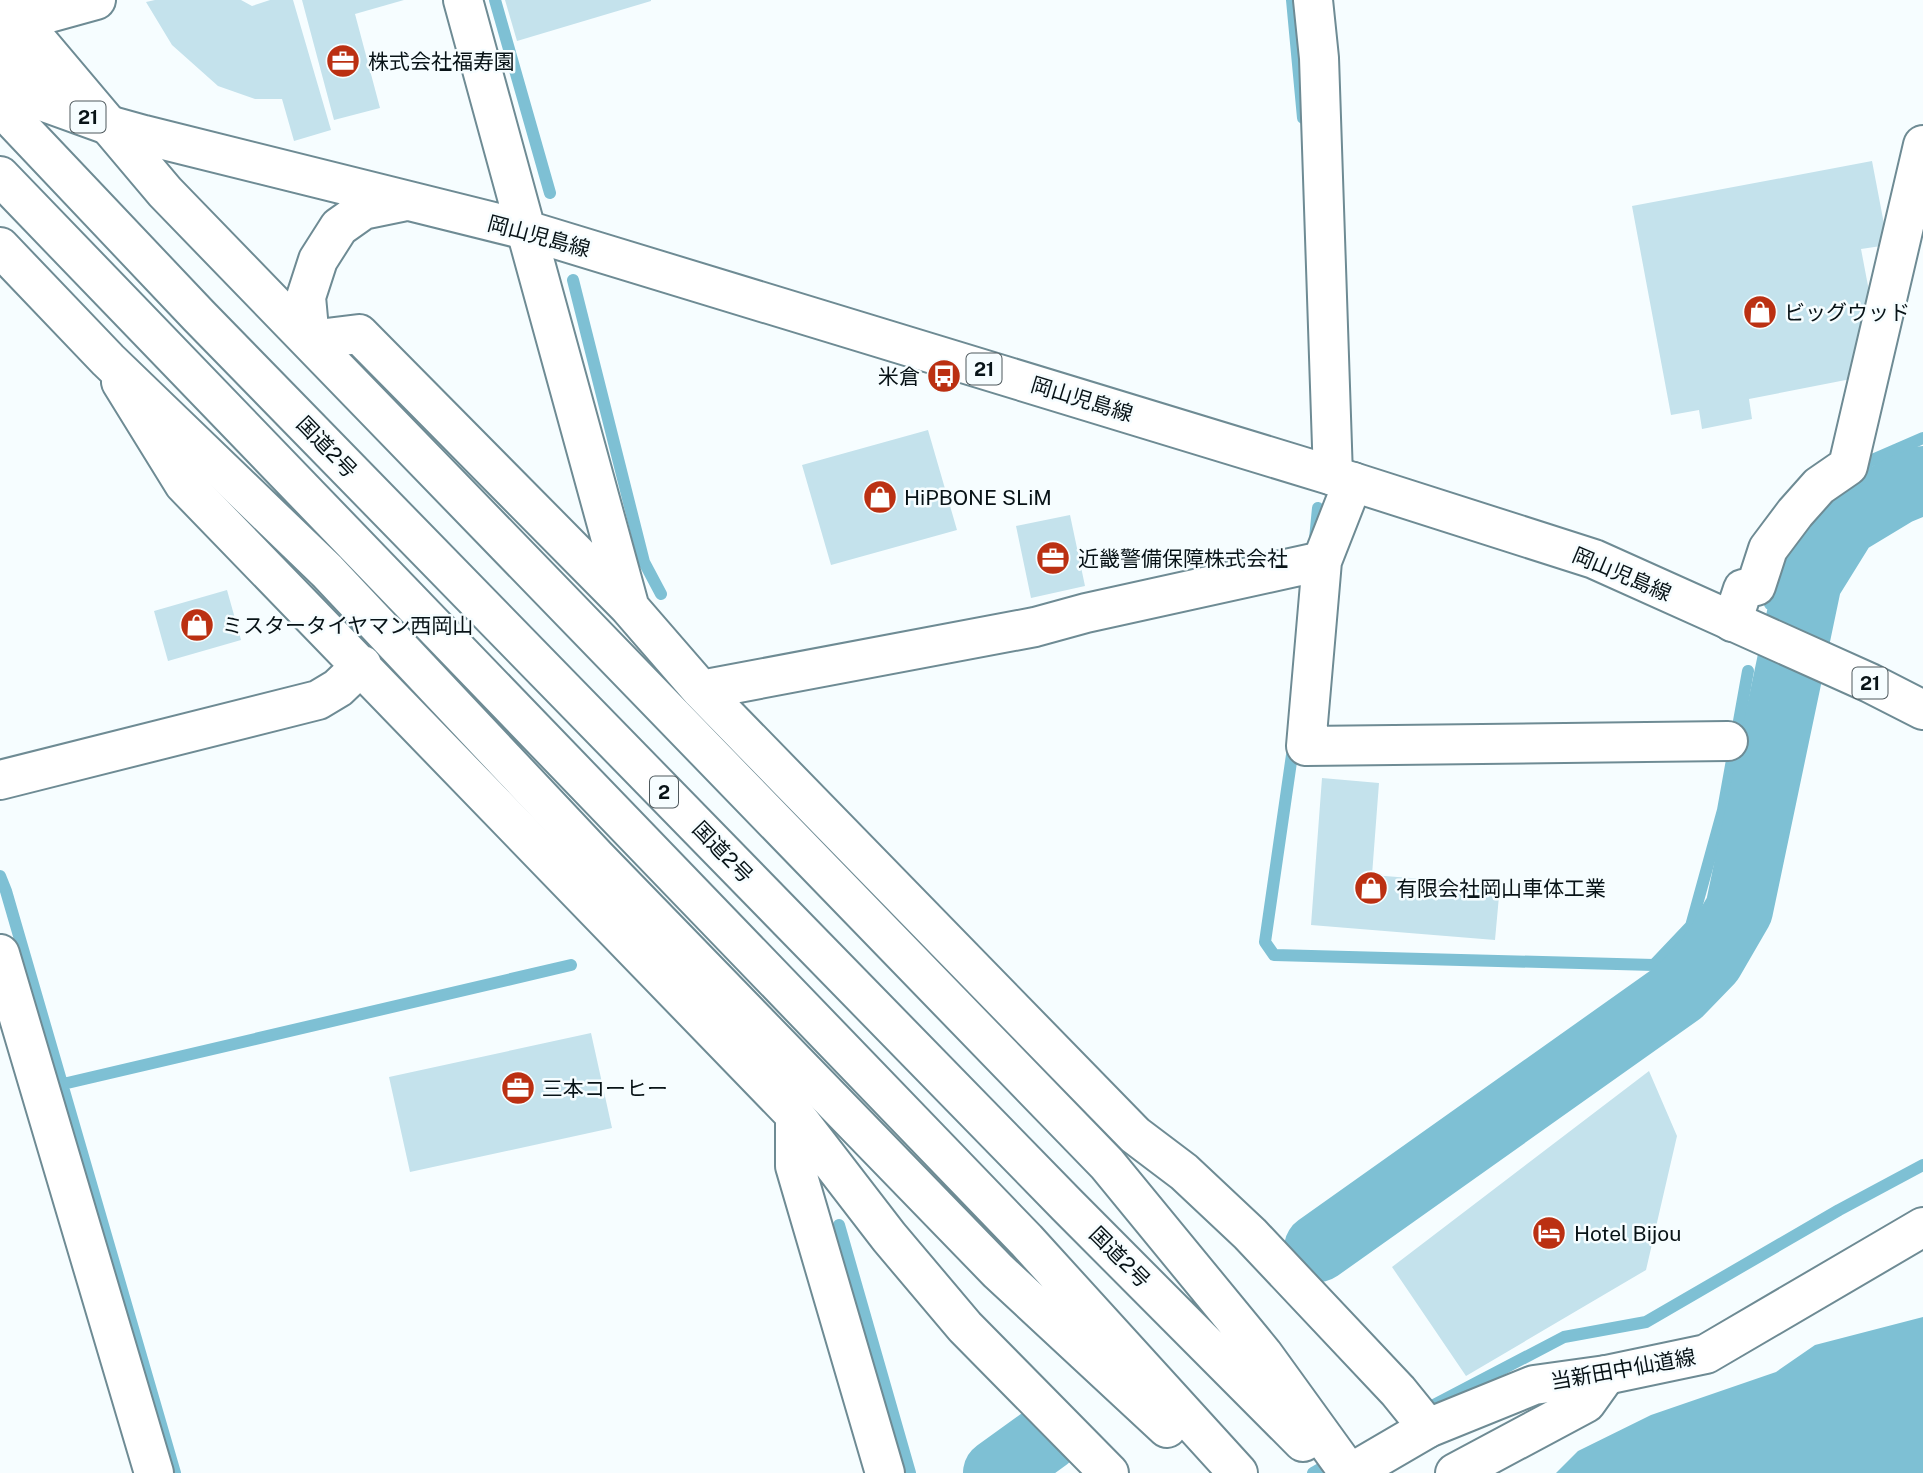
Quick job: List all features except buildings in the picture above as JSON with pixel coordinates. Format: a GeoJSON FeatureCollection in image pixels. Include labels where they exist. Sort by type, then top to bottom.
{"type":"FeatureCollection","features":[{"type":"Feature","properties":{"kind":"main road"},"geometry":{"type":"LineString","coordinates":[[96,0],[8,21],[108,125],[165,192],[1107,1164],[1263,1354],[1350,1473]]}},
{"type":"Feature","properties":{"kind":"main road"},"geometry":{"type":"LineString","coordinates":[[463,0],[629,607]]}},
{"type":"Feature","properties":{"kind":"main road"},"geometry":{"type":"LineString","coordinates":[[1313,0],[1320,58],[1343,479],[1314,563],[1306,746],[1728,741]]}},
{"type":"Feature","properties":{"kind":"main road"},"geometry":{"type":"LineString","coordinates":[[0,71],[50,67]]}},
{"type":"Feature","properties":{"kind":"main road","name":"岡山児島線"},"geometry":{"type":"LineString","coordinates":[[50,67],[178,143]]}},
{"type":"Feature","properties":{"kind":"main road","name":"岡山児島線"},"geometry":{"type":"LineString","coordinates":[[0,86],[108,125],[405,202],[526,230],[1343,479],[1594,559],[1923,710]]}},
{"type":"Feature","properties":{"kind":"main road","name":"国道2号"},"geometry":{"type":"LineString","coordinates":[[0,106],[257,376],[1067,1205],[1334,1473]]}},
{"type":"Feature","properties":{"kind":"main road"},"geometry":{"type":"LineString","coordinates":[[1732,622],[1742,589],[1756,586],[1768,549],[1819,486],[1847,466],[1923,145]]}},
{"type":"Feature","properties":{"kind":"main road","name":"2"},"geometry":{"type":"LineString","coordinates":[[0,176],[1026,1240],[1238,1473]]}},
{"type":"Feature","properties":{"kind":"main road"},"geometry":{"type":"LineString","coordinates":[[310,340],[306,297],[318,260],[339,227],[363,210],[405,202]]}},
{"type":"Feature","properties":{"kind":"main road"},"geometry":{"type":"LineString","coordinates":[[0,247],[108,360],[327,571],[596,856],[998,1271],[1218,1473]]}},
{"type":"Feature","properties":{"kind":"main road"},"geometry":{"type":"LineString","coordinates":[[310,340],[359,334],[629,607],[701,690],[1135,1135],[1185,1172],[1250,1234],[1398,1391],[1428,1428]]}},
{"type":"Feature","properties":{"kind":"main road"},"geometry":{"type":"LineString","coordinates":[[108,360],[184,484],[795,1115],[889,1237],[965,1327],[1109,1473]]}},
{"type":"Feature","properties":{"kind":"main road"},"geometry":{"type":"LineString","coordinates":[[701,690],[1035,627],[1086,613],[1314,563]]}},
{"type":"Feature","properties":{"kind":"main road"},"geometry":{"type":"LineString","coordinates":[[0,780],[318,700],[338,688],[362,665]]}},
{"type":"Feature","properties":{"kind":"main road"},"geometry":{"type":"LineString","coordinates":[[0,954],[154,1473]]}},
{"type":"Feature","properties":{"kind":"main road"},"geometry":{"type":"LineString","coordinates":[[795,1115],[795,1166],[885,1473]]}},
{"type":"Feature","properties":{"kind":"main road","name":"当新田中仙道線"},"geometry":{"type":"LineString","coordinates":[[1350,1473],[1428,1428],[1534,1385],[1606,1375],[1706,1354],[1923,1227]]}},
{"type":"Feature","properties":{"kind":"main road"},"geometry":{"type":"LineString","coordinates":[[1455,1473],[1586,1403],[1606,1375]]}},
{"type":"Feature","properties":{"kind":"water"},"geometry":{"type":"Polygon","coordinates":[[[1923,1317],[1923,1473],[1556,1473],[1578,1451],[1651,1415],[1776,1372],[1815,1345],[1923,1317]]]}},
{"type":"Feature","properties":{"kind":"waterway"},"geometry":{"type":"LineString","coordinates":[[495,0],[550,193]]}},
{"type":"Feature","properties":{"kind":"waterway"},"geometry":{"type":"LineString","coordinates":[[1292,0],[1303,118]]}},
{"type":"Feature","properties":{"kind":"waterway"},"geometry":{"type":"LineString","coordinates":[[573,280],[644,562],[661,594]]}},
{"type":"Feature","properties":{"kind":"waterway"},"geometry":{"type":"LineString","coordinates":[[1856,473],[1870,461],[1923,438]]}},
{"type":"Feature","properties":{"kind":"waterway"},"geometry":{"type":"LineString","coordinates":[[1318,1248],[1679,992],[1710,960],[1739,910],[1808,581],[1844,523],[1897,491],[1923,480]]}},
{"type":"Feature","properties":{"kind":"waterway"},"geometry":{"type":"LineString","coordinates":[[1315,539],[1318,508]]}},
{"type":"Feature","properties":{"kind":"waterway"},"geometry":{"type":"LineString","coordinates":[[1770,604],[1793,539]]}},
{"type":"Feature","properties":{"kind":"waterway"},"geometry":{"type":"LineString","coordinates":[[1294,741],[1265,942],[1274,955],[1654,965],[1691,926],[1723,810],[1748,671]]}},
{"type":"Feature","properties":{"kind":"waterway"},"geometry":{"type":"LineString","coordinates":[[0,876],[175,1473]]}},
{"type":"Feature","properties":{"kind":"waterway"},"geometry":{"type":"LineString","coordinates":[[63,1084],[571,965]]}},
{"type":"Feature","properties":{"kind":"waterway"},"geometry":{"type":"LineString","coordinates":[[1430,1407],[1564,1337],[1646,1322],[1839,1210],[1923,1165]]}},
{"type":"Feature","properties":{"kind":"waterway"},"geometry":{"type":"LineString","coordinates":[[839,1225],[910,1473]]}},
{"type":"Feature","properties":{"kind":"waterway"},"geometry":{"type":"LineString","coordinates":[[997,1473],[1047,1437]]}},
{"type":"Feature","properties":{"kind":"waterway"},"geometry":{"type":"LineString","coordinates":[[1313,1473],[1334,1461]]}},
{"type":"Feature","properties":{"kind":"place","name":"株式会社福寿園"},"geometry":{"type":"Point","coordinates":[343,61]}},
{"type":"Feature","properties":{"kind":"place","name":"ビッグウッド"},"geometry":{"type":"Point","coordinates":[1760,312]}},
{"type":"Feature","properties":{"kind":"place","name":"米倉"},"geometry":{"type":"Point","coordinates":[944,376]}},
{"type":"Feature","properties":{"kind":"place","name":"HiPBONE SLiM"},"geometry":{"type":"Point","coordinates":[880,497]}},
{"type":"Feature","properties":{"kind":"place","name":"近畿警備保障株式会社"},"geometry":{"type":"Point","coordinates":[1053,558]}},
{"type":"Feature","properties":{"kind":"place","name":"ミスタータイヤマン西岡山"},"geometry":{"type":"Point","coordinates":[197,625]}},
{"type":"Feature","properties":{"kind":"place","name":"有限会社岡山車体工業"},"geometry":{"type":"Point","coordinates":[1371,888]}},
{"type":"Feature","properties":{"kind":"place","name":"三本コーヒー"},"geometry":{"type":"Point","coordinates":[518,1088]}},
{"type":"Feature","properties":{"kind":"place","name":"Hotel Bijou"},"geometry":{"type":"Point","coordinates":[1549,1233]}}]}
